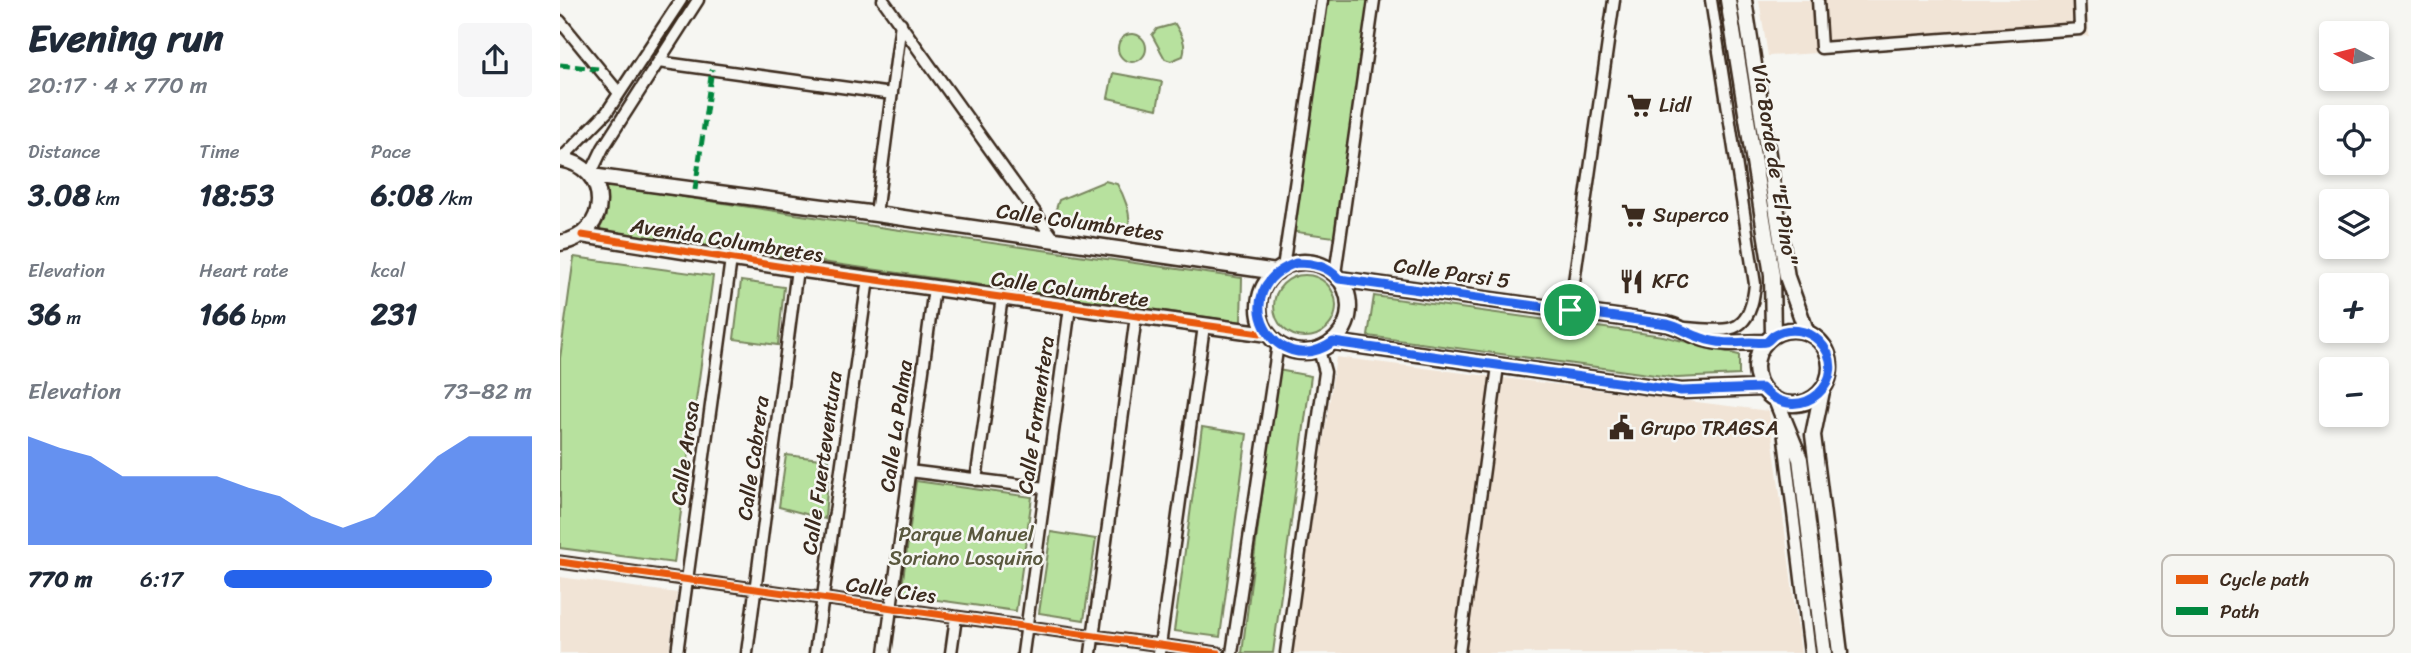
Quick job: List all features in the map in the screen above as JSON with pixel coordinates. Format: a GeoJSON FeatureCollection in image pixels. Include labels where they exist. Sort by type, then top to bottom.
{"type":"FeatureCollection","features":[{"type":"Feature","properties":{"kind":"street"},"geometry":{"type":"LineString","coordinates":[[560,159],[607,112],[681,0]]}},
{"type":"Feature","properties":{"kind":"street"},"geometry":{"type":"LineString","coordinates":[[561,247],[582,235],[591,225],[599,200],[597,187],[590,175],[603,148],[698,0]]}},
{"type":"Feature","properties":{"kind":"street"},"geometry":{"type":"LineString","coordinates":[[883,0],[1054,239]]}},
{"type":"Feature","properties":{"kind":"street"},"geometry":{"type":"LineString","coordinates":[[1280,270],[1322,0]]}},
{"type":"Feature","properties":{"kind":"street"},"geometry":{"type":"LineString","coordinates":[[1337,277],[1374,0]]}},
{"type":"Feature","properties":{"kind":"street"},"geometry":{"type":"LineString","coordinates":[[1570,310],[1614,0]]}},
{"type":"Feature","properties":{"kind":"street"},"geometry":{"type":"LineString","coordinates":[[1680,327],[1724,330],[1742,324],[1753,306],[1755,284],[1711,0]]}},
{"type":"Feature","properties":{"kind":"street","name":"Vía Borde de \"El Pino\""},"geometry":{"type":"LineString","coordinates":[[1728,0],[1772,275],[1769,339]]}},
{"type":"Feature","properties":{"kind":"street","name":"Vía Borde de \"El Pino\""},"geometry":{"type":"LineString","coordinates":[[1744,0],[1787,277],[1807,333]]}},
{"type":"Feature","properties":{"kind":"street"},"geometry":{"type":"LineString","coordinates":[[1818,0],[1821,48],[2080,29],[2079,0]]}},
{"type":"Feature","properties":{"kind":"street"},"geometry":{"type":"LineString","coordinates":[[560,21],[619,93]]}},
{"type":"Feature","properties":{"kind":"street"},"geometry":{"type":"LineString","coordinates":[[876,214],[901,23]]}},
{"type":"Feature","properties":{"kind":"street"},"geometry":{"type":"LineString","coordinates":[[658,62],[892,94]]}},
{"type":"Feature","properties":{"kind":"street","name":"Avenida Columbretes"},"geometry":{"type":"LineString","coordinates":[[560,159],[577,164],[590,175],[876,214]]}},
{"type":"Feature","properties":{"kind":"street","name":"Calle Columbretes"},"geometry":{"type":"LineString","coordinates":[[876,214],[1280,270]]}},
{"type":"Feature","properties":{"kind":"street","name":"Avenida Columbretes"},"geometry":{"type":"LineString","coordinates":[[582,235],[868,279]]}},
{"type":"Feature","properties":{"kind":"street","name":"Calle Arosa"},"geometry":{"type":"LineString","coordinates":[[677,653],[731,259]]}},
{"type":"Feature","properties":{"kind":"street"},"geometry":{"type":"LineString","coordinates":[[1296,263],[1323,267],[1337,277],[1348,295],[1349,307],[1342,332],[1333,342],[1319,350],[1305,352],[1290,350],[1273,339],[1262,322],[1259,308],[1267,282],[1280,270],[1296,263]]}},
{"type":"Feature","properties":{"kind":"street","name":"Calle Cabrera"},"geometry":{"type":"LineString","coordinates":[[747,653],[797,269]]}},
{"type":"Feature","properties":{"kind":"street","name":"Calle Parsi 5"},"geometry":{"type":"LineString","coordinates":[[1337,277],[1680,327],[1702,338],[1724,343],[1769,339]]}},
{"type":"Feature","properties":{"kind":"street","name":"Calle Columbrete"},"geometry":{"type":"LineString","coordinates":[[868,279],[1204,326],[1273,339]]}},
{"type":"Feature","properties":{"kind":"street","name":"Calle Fuerteventura"},"geometry":{"type":"LineString","coordinates":[[815,653],[868,279]]}},
{"type":"Feature","properties":{"kind":"street","name":"Calle La Palma"},"geometry":{"type":"LineString","coordinates":[[885,653],[934,288]]}},
{"type":"Feature","properties":{"kind":"street"},"geometry":{"type":"LineString","coordinates":[[976,480],[1002,298]]}},
{"type":"Feature","properties":{"kind":"street","name":"Calle Formentera"},"geometry":{"type":"LineString","coordinates":[[1023,653],[1070,307]]}},
{"type":"Feature","properties":{"kind":"street"},"geometry":{"type":"LineString","coordinates":[[1091,653],[1136,316]]}},
{"type":"Feature","properties":{"kind":"street"},"geometry":{"type":"LineString","coordinates":[[1160,649],[1204,326]]}},
{"type":"Feature","properties":{"kind":"street"},"geometry":{"type":"LineString","coordinates":[[1822,391],[1801,404],[1788,404],[1776,400],[1762,388],[1757,377],[1756,364],[1759,352],[1769,339],[1784,331],[1807,333],[1817,338],[1829,358],[1828,381],[1822,391],[1813,435],[1840,653]]}},
{"type":"Feature","properties":{"kind":"street"},"geometry":{"type":"LineString","coordinates":[[1233,653],[1273,339]]}},
{"type":"Feature","properties":{"kind":"street"},"geometry":{"type":"LineString","coordinates":[[1333,342],[1681,391],[1762,388]]}},
{"type":"Feature","properties":{"kind":"street"},"geometry":{"type":"LineString","coordinates":[[1286,653],[1325,372],[1319,350]]}},
{"type":"Feature","properties":{"kind":"street"},"geometry":{"type":"LineString","coordinates":[[1459,653],[1498,366]]}},
{"type":"Feature","properties":{"kind":"street"},"geometry":{"type":"LineString","coordinates":[[1776,400],[1800,459],[1824,653]]}},
{"type":"Feature","properties":{"kind":"street"},"geometry":{"type":"LineString","coordinates":[[1782,415],[1782,434],[1810,653]]}},
{"type":"Feature","properties":{"kind":"street"},"geometry":{"type":"LineString","coordinates":[[909,471],[1045,488]]}},
{"type":"Feature","properties":{"kind":"street","name":"Calle Cies"},"geometry":{"type":"LineString","coordinates":[[560,562],[1094,636],[1160,649],[1217,653]]}},
{"type":"Feature","properties":{"kind":"street"},"geometry":{"type":"LineString","coordinates":[[951,653],[956,617]]}},
{"type":"Feature","properties":{"kind":"shaded area"},"geometry":{"type":"Polygon","coordinates":[[[1759,0],[2087,0],[2089,36],[1768,56],[1759,0]]]}},
{"type":"Feature","properties":{"kind":"shaded area"},"geometry":{"type":"Polygon","coordinates":[[[1336,357],[1769,411],[1801,653],[1292,653],[1336,357]]]}},
{"type":"Feature","properties":{"kind":"shaded area"},"geometry":{"type":"Polygon","coordinates":[[[560,577],[677,593],[669,653],[560,653],[560,577]]]}},
{"type":"Feature","properties":{"kind":"green space"},"geometry":{"type":"Polygon","coordinates":[[[1321,0],[1374,0],[1341,238],[1289,231],[1321,0]]]}},
{"type":"Feature","properties":{"kind":"green space"},"geometry":{"type":"Polygon","coordinates":[[[1175,24],[1183,39],[1184,52],[1183,56],[1171,61],[1165,59],[1152,35],[1157,29],[1175,24]]]}},
{"type":"Feature","properties":{"kind":"green space"},"geometry":{"type":"Polygon","coordinates":[[[1132,34],[1142,38],[1146,48],[1142,58],[1132,62],[1122,58],[1118,48],[1122,38],[1132,34]]]}},
{"type":"Feature","properties":{"kind":"green space"},"geometry":{"type":"Polygon","coordinates":[[[1113,73],[1162,82],[1157,109],[1108,98],[1113,73]]]}},
{"type":"Feature","properties":{"kind":"green space"},"geometry":{"type":"Polygon","coordinates":[[[1105,181],[1117,184],[1120,188],[1128,210],[1129,227],[1062,219],[1056,209],[1059,200],[1105,181]]]}},
{"type":"Feature","properties":{"kind":"green space"},"geometry":{"type":"Polygon","coordinates":[[[605,185],[1242,278],[1241,322],[599,230],[606,216],[605,185]]]}},
{"type":"Feature","properties":{"kind":"green space"},"geometry":{"type":"Polygon","coordinates":[[[574,257],[713,276],[674,563],[560,548],[560,358],[574,257]]]}},
{"type":"Feature","properties":{"kind":"green space"},"geometry":{"type":"Polygon","coordinates":[[[1305,275],[1327,284],[1336,306],[1327,328],[1305,337],[1283,328],[1274,306],[1283,284],[1305,275]]]}},
{"type":"Feature","properties":{"kind":"green space"},"geometry":{"type":"Polygon","coordinates":[[[741,281],[784,287],[778,345],[734,339],[741,281]]]}},
{"type":"Feature","properties":{"kind":"green space"},"geometry":{"type":"Polygon","coordinates":[[[1374,296],[1663,336],[1739,355],[1739,375],[1677,378],[1368,336],[1374,296]]]}},
{"type":"Feature","properties":{"kind":"green space"},"geometry":{"type":"Polygon","coordinates":[[[1278,370],[1311,376],[1273,653],[1242,653],[1278,370]]]}},
{"type":"Feature","properties":{"kind":"green space"},"geometry":{"type":"Polygon","coordinates":[[[1202,427],[1247,434],[1220,637],[1174,631],[1202,427]]]}},
{"type":"Feature","properties":{"kind":"green space"},"geometry":{"type":"Polygon","coordinates":[[[786,455],[829,460],[825,519],[779,507],[786,455]]]}},
{"type":"Feature","properties":{"kind":"green space","name":"Parque Manuel Soriano Losquiño"},"geometry":{"type":"Polygon","coordinates":[[[916,481],[1032,497],[1016,611],[901,595],[916,481]]]}},
{"type":"Feature","properties":{"kind":"green space"},"geometry":{"type":"Polygon","coordinates":[[[1051,532],[1096,539],[1084,620],[1039,613],[1051,532]]]}},
{"type":"Feature","properties":{"kind":"marked path"},"geometry":{"type":"LineString","coordinates":[[560,65],[598,69]]}},
{"type":"Feature","properties":{"kind":"marked path"},"geometry":{"type":"LineString","coordinates":[[695,190],[712,69]]}},
{"type":"Feature","properties":{"kind":"cycle path"},"geometry":{"type":"LineString","coordinates":[[582,235],[797,269],[1268,334]]}},
{"type":"Feature","properties":{"kind":"cycle path"},"geometry":{"type":"LineString","coordinates":[[1339,279],[1667,324],[1719,342],[1766,342]]}},
{"type":"Feature","properties":{"kind":"cycle path"},"geometry":{"type":"LineString","coordinates":[[560,562],[1218,653]]}},
{"type":"Feature","properties":{"kind":"place","name":"Lidl"},"geometry":{"type":"Point","coordinates":[1639,105]}},
{"type":"Feature","properties":{"kind":"place","name":"Superco"},"geometry":{"type":"Point","coordinates":[1633,215]}},
{"type":"Feature","properties":{"kind":"place","name":"KFC"},"geometry":{"type":"Point","coordinates":[1632,281]}},
{"type":"Feature","properties":{"kind":"place","name":"Grupo TRAGSA"},"geometry":{"type":"Point","coordinates":[1621,428]}},
{"type":"Feature","properties":{"kind":"route"},"geometry":{"type":"LineString","coordinates":[[1296,263],[1310,263],[1323,267],[1339,279],[1570,310],[1667,324],[1702,338],[1724,343],[1766,342],[1784,331],[1807,333],[1817,338],[1825,347],[1829,358],[1828,381],[1822,391],[1812,399],[1801,404],[1788,404],[1776,400],[1762,388],[1681,391],[1333,342],[1319,350],[1305,352],[1290,350],[1273,340],[1262,322],[1259,308],[1267,282],[1277,272],[1296,263]]}}]}
